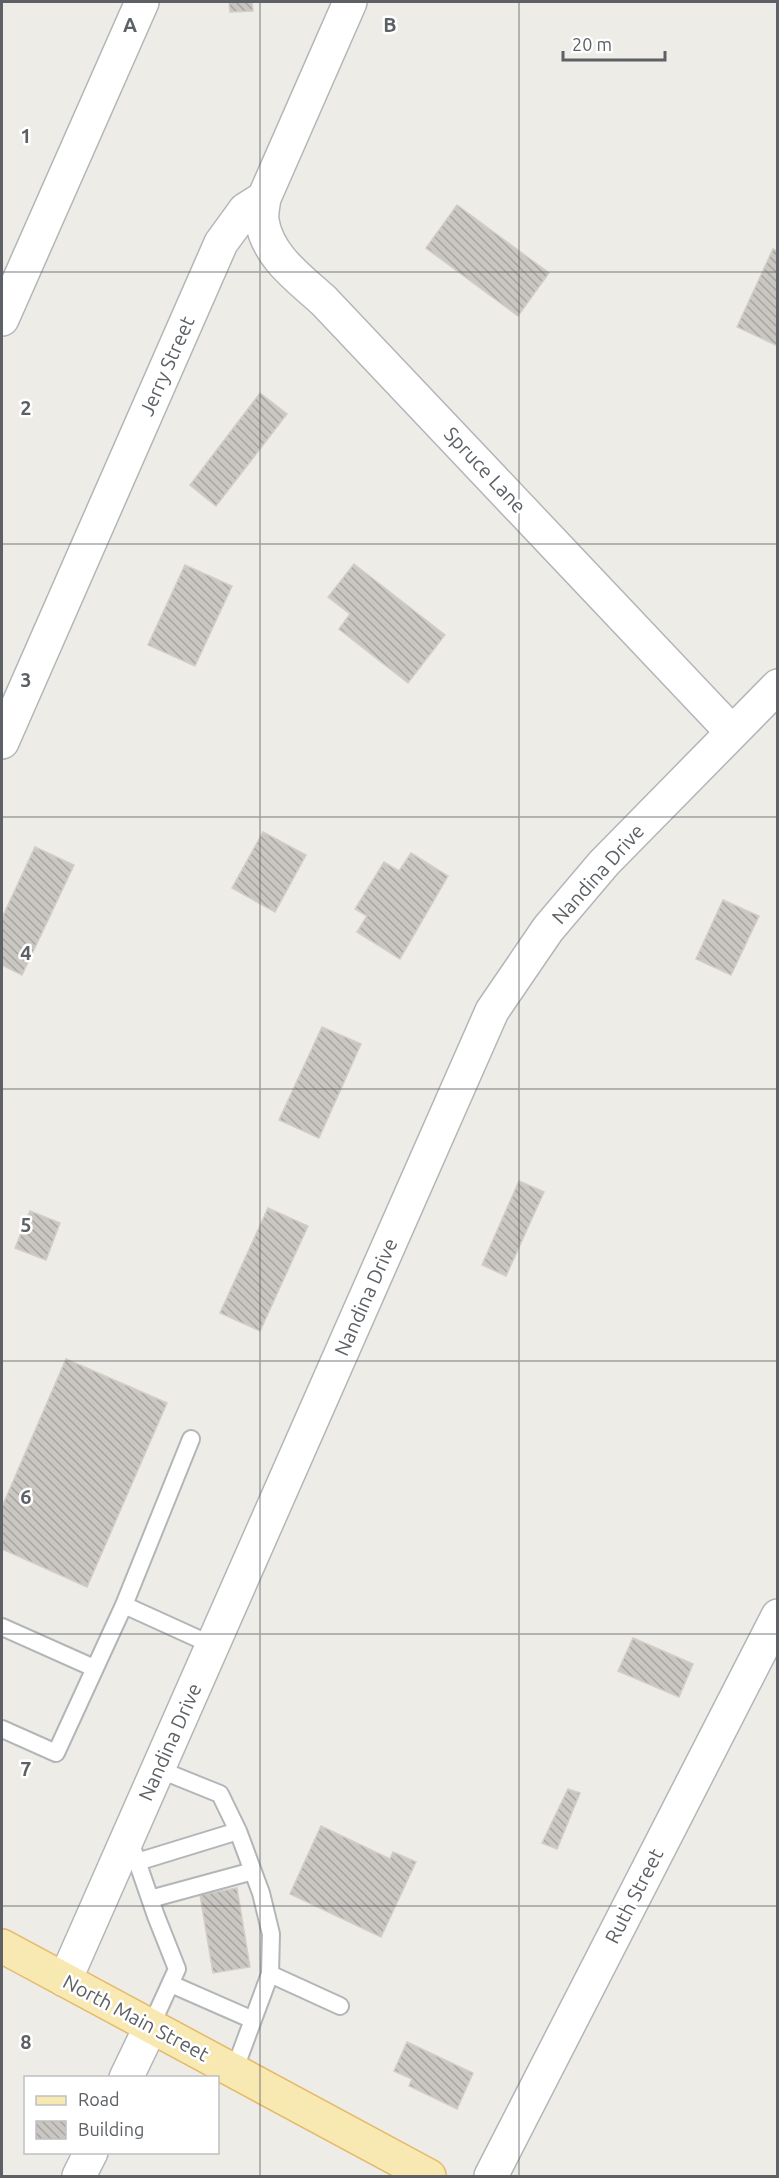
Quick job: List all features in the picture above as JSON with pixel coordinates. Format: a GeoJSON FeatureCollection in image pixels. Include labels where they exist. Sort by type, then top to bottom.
{"type":"FeatureCollection","features":[{"type":"Feature","properties":{"kind":"main road","name":"North Main Street"},"geometry":{"type":"LineString","coordinates":[[2,1946],[429,2176]]}},
{"type":"Feature","properties":{"kind":"street"},"geometry":{"type":"LineString","coordinates":[[2,319],[142,2]]}},
{"type":"Feature","properties":{"kind":"street","name":"Jerry Street"},"geometry":{"type":"LineString","coordinates":[[2,742],[221,243],[246,210],[264,198],[350,2]]}},
{"type":"Feature","properties":{"kind":"street","name":"Spruce Lane"},"geometry":{"type":"LineString","coordinates":[[264,198],[262,220],[269,243],[282,263],[324,301],[732,732]]}},
{"type":"Feature","properties":{"kind":"street","name":"Nandina Drive"},"geometry":{"type":"LineString","coordinates":[[65,1980],[133,1849],[158,1769],[492,1011],[548,929],[604,863],[777,686]]}},
{"type":"Feature","properties":{"kind":"street","name":"Ruth Street"},"geometry":{"type":"LineString","coordinates":[[491,2176],[777,1616]]}},
{"type":"Feature","properties":{"kind":"street"},"geometry":{"type":"LineString","coordinates":[[127,2076],[151,2026]]}},
{"type":"Feature","properties":{"kind":"street"},"geometry":{"type":"LineString","coordinates":[[79,2176],[90,2154]]}},
{"type":"Feature","properties":{"kind":"lane"},"geometry":{"type":"LineString","coordinates":[[2,1729],[56,1753],[124,1605],[191,1439]]}},
{"type":"Feature","properties":{"kind":"lane"},"geometry":{"type":"LineString","coordinates":[[124,1605],[212,1645]]}},
{"type":"Feature","properties":{"kind":"lane"},"geometry":{"type":"LineString","coordinates":[[2,1627],[94,1668]]}},
{"type":"Feature","properties":{"kind":"lane"},"geometry":{"type":"LineString","coordinates":[[158,1769],[220,1794],[238,1831],[261,1893],[271,1934],[270,1974],[234,2071]]}},
{"type":"Feature","properties":{"kind":"lane"},"geometry":{"type":"LineString","coordinates":[[151,2026],[177,1969],[133,1849],[238,1831]]}},
{"type":"Feature","properties":{"kind":"lane"},"geometry":{"type":"LineString","coordinates":[[150,1899],[253,1871]]}},
{"type":"Feature","properties":{"kind":"lane"},"geometry":{"type":"LineString","coordinates":[[270,1974],[340,2006]]}},
{"type":"Feature","properties":{"kind":"lane"},"geometry":{"type":"LineString","coordinates":[[171,1984],[253,2020]]}},
{"type":"Feature","properties":{"kind":"building"},"geometry":{"type":"Polygon","coordinates":[[[229,2],[252,2],[253,11],[230,12],[229,2]]]}},
{"type":"Feature","properties":{"kind":"building"},"geometry":{"type":"Polygon","coordinates":[[[457,205],[549,273],[518,316],[426,248],[457,205]]]}},
{"type":"Feature","properties":{"kind":"building"},"geometry":{"type":"Polygon","coordinates":[[[773,249],[778,251],[778,346],[737,327],[773,249]]]}},
{"type":"Feature","properties":{"kind":"building"},"geometry":{"type":"Polygon","coordinates":[[[260,393],[287,414],[216,506],[190,485],[260,393]]]}},
{"type":"Feature","properties":{"kind":"building"},"geometry":{"type":"Polygon","coordinates":[[[354,564],[445,635],[408,683],[339,629],[350,614],[328,597],[354,564]]]}},
{"type":"Feature","properties":{"kind":"building"},"geometry":{"type":"Polygon","coordinates":[[[185,565],[232,586],[195,666],[148,645],[185,565]]]}},
{"type":"Feature","properties":{"kind":"building"},"geometry":{"type":"Polygon","coordinates":[[[263,832],[306,855],[275,912],[232,888],[263,832]]]}},
{"type":"Feature","properties":{"kind":"building"},"geometry":{"type":"Polygon","coordinates":[[[35,847],[74,865],[22,975],[2,965],[2,918],[35,847]]]}},
{"type":"Feature","properties":{"kind":"building"},"geometry":{"type":"Polygon","coordinates":[[[411,853],[448,876],[400,959],[357,932],[367,916],[355,909],[384,862],[399,871],[411,853]]]}},
{"type":"Feature","properties":{"kind":"building"},"geometry":{"type":"Polygon","coordinates":[[[723,900],[759,916],[731,975],[696,959],[723,900]]]}},
{"type":"Feature","properties":{"kind":"building"},"geometry":{"type":"Polygon","coordinates":[[[322,1027],[361,1044],[319,1138],[279,1120],[322,1027]]]}},
{"type":"Feature","properties":{"kind":"building"},"geometry":{"type":"Polygon","coordinates":[[[519,1181],[544,1192],[506,1276],[482,1265],[519,1181]]]}},
{"type":"Feature","properties":{"kind":"building"},"geometry":{"type":"Polygon","coordinates":[[[268,1208],[308,1226],[260,1331],[220,1313],[268,1208]]]}},
{"type":"Feature","properties":{"kind":"building"},"geometry":{"type":"Polygon","coordinates":[[[30,1211],[60,1223],[46,1260],[15,1248],[30,1211]]]}},
{"type":"Feature","properties":{"kind":"building"},"geometry":{"type":"Polygon","coordinates":[[[66,1359],[167,1403],[87,1587],[2,1549],[2,1507],[66,1359]]]}},
{"type":"Feature","properties":{"kind":"building"},"geometry":{"type":"Polygon","coordinates":[[[633,1638],[693,1664],[679,1697],[618,1671],[633,1638]]]}},
{"type":"Feature","properties":{"kind":"building"},"geometry":{"type":"Polygon","coordinates":[[[568,1789],[580,1793],[557,1849],[542,1843],[568,1789]]]}},
{"type":"Feature","properties":{"kind":"building"},"geometry":{"type":"Polygon","coordinates":[[[321,1826],[390,1859],[393,1852],[416,1862],[381,1937],[290,1894],[321,1826]]]}},
{"type":"Feature","properties":{"kind":"building"},"geometry":{"type":"Polygon","coordinates":[[[237,1888],[250,1967],[213,1973],[200,1895],[237,1888]]]}},
{"type":"Feature","properties":{"kind":"building"},"geometry":{"type":"Polygon","coordinates":[[[407,2042],[473,2073],[457,2109],[409,2086],[412,2079],[394,2071],[407,2042]]]}}]}
